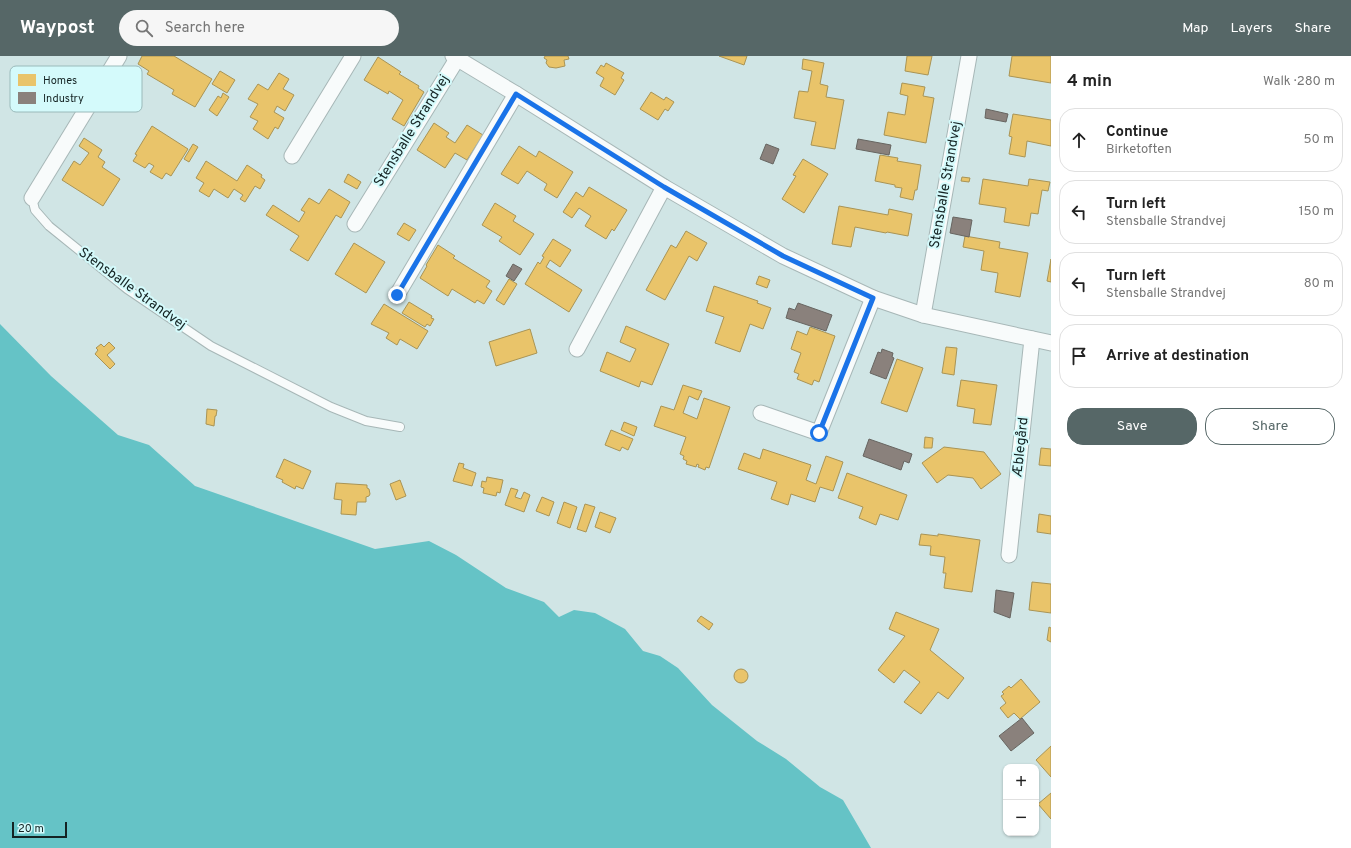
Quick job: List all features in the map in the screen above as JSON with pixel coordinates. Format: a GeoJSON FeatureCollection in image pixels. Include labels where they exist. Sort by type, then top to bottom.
{"type":"FeatureCollection","features":[{"type":"Feature","properties":{"kind":"street","name":"Stensballe Strandvej"},"geometry":{"type":"LineString","coordinates":[[113,66],[119,56]]}},
{"type":"Feature","properties":{"kind":"street"},"geometry":{"type":"LineString","coordinates":[[292,156],[352,56]]}},
{"type":"Feature","properties":{"kind":"street","name":"Stensballe Strandvej"},"geometry":{"type":"LineString","coordinates":[[923,315],[969,56]]}},
{"type":"Feature","properties":{"kind":"street","name":"Stensballe Strandvej"},"geometry":{"type":"LineString","coordinates":[[355,224],[455,57],[664,187],[783,256],[873,298],[923,315],[1051,343]]}},
{"type":"Feature","properties":{"kind":"street"},"geometry":{"type":"LineString","coordinates":[[397,295],[516,94]]}},
{"type":"Feature","properties":{"kind":"street","name":"Stensballe Strandvej"},"geometry":{"type":"LineString","coordinates":[[32,198],[85,112]]}},
{"type":"Feature","properties":{"kind":"street"},"geometry":{"type":"LineString","coordinates":[[577,349],[664,187]]}},
{"type":"Feature","properties":{"kind":"street"},"geometry":{"type":"LineString","coordinates":[[760,413],[819,433],[873,298]]}},
{"type":"Feature","properties":{"kind":"street","name":"Æblegård"},"geometry":{"type":"LineString","coordinates":[[1009,555],[1032,339]]}},
{"type":"Feature","properties":{"kind":"lane","name":"Stensballe Strandvej"},"geometry":{"type":"LineString","coordinates":[[32,198],[35,210],[49,226],[127,289],[211,346],[331,407],[366,421],[400,427]]}},
{"type":"Feature","properties":{"kind":"water"},"geometry":{"type":"Polygon","coordinates":[[[0,324],[51,376],[118,435],[149,445],[195,486],[375,549],[429,541],[456,555],[506,588],[544,602],[559,617],[574,610],[595,613],[625,629],[643,651],[660,656],[678,668],[712,705],[757,741],[786,759],[820,787],[843,800],[871,848],[0,848],[0,324]]]}},
{"type":"Feature","properties":{"kind":"building: Homes"},"geometry":{"type":"Polygon","coordinates":[[[142,56],[174,56],[212,79],[195,107],[172,94],[174,90],[147,74],[149,71],[138,64],[142,56]]]}},
{"type":"Feature","properties":{"kind":"building: Homes"},"geometry":{"type":"Polygon","coordinates":[[[545,56],[568,56],[569,59],[564,60],[565,66],[556,68],[549,67],[546,63],[547,60],[544,58],[545,56]]]}},
{"type":"Feature","properties":{"kind":"building: Homes"},"geometry":{"type":"Polygon","coordinates":[[[719,56],[747,56],[744,65],[719,56]]]}},
{"type":"Feature","properties":{"kind":"building: Homes"},"geometry":{"type":"Polygon","coordinates":[[[907,56],[932,56],[928,75],[905,71],[907,56]]]}},
{"type":"Feature","properties":{"kind":"building: Homes"},"geometry":{"type":"Polygon","coordinates":[[[1012,56],[1051,56],[1051,83],[1009,76],[1012,56]]]}},
{"type":"Feature","properties":{"kind":"building: Homes"},"geometry":{"type":"Polygon","coordinates":[[[378,57],[401,72],[399,74],[419,86],[418,88],[424,92],[404,126],[392,119],[403,100],[389,91],[388,94],[364,80],[378,57]]]}},
{"type":"Feature","properties":{"kind":"building: Homes"},"geometry":{"type":"Polygon","coordinates":[[[803,59],[824,63],[820,84],[828,86],[826,97],[844,100],[835,149],[811,145],[816,122],[794,118],[799,91],[808,92],[812,71],[802,69],[803,59]]]}},
{"type":"Feature","properties":{"kind":"building: Homes"},"geometry":{"type":"Polygon","coordinates":[[[606,63],[624,73],[621,78],[624,80],[615,95],[600,86],[604,78],[596,73],[601,65],[604,67],[606,63]]]}},
{"type":"Feature","properties":{"kind":"building: Homes"},"geometry":{"type":"Polygon","coordinates":[[[220,71],[235,80],[227,93],[212,84],[220,71]]]}},
{"type":"Feature","properties":{"kind":"building: Homes"},"geometry":{"type":"Polygon","coordinates":[[[279,73],[289,79],[283,89],[294,95],[285,111],[277,106],[274,112],[284,118],[278,129],[275,127],[268,139],[253,129],[258,121],[250,117],[258,104],[248,99],[258,84],[268,90],[279,73]]]}},
{"type":"Feature","properties":{"kind":"building: Homes"},"geometry":{"type":"Polygon","coordinates":[[[902,83],[925,87],[923,96],[934,98],[926,143],[884,135],[888,112],[905,115],[908,96],[900,94],[902,83]]]}},
{"type":"Feature","properties":{"kind":"building: Homes"},"geometry":{"type":"Polygon","coordinates":[[[651,92],[664,100],[666,97],[674,102],[668,111],[665,109],[658,120],[640,109],[651,92]]]}},
{"type":"Feature","properties":{"kind":"building: Homes"},"geometry":{"type":"Polygon","coordinates":[[[223,93],[229,97],[217,116],[209,110],[218,96],[221,98],[223,93]]]}},
{"type":"Feature","properties":{"kind":"building: Homes"},"geometry":{"type":"Polygon","coordinates":[[[1013,114],[1051,120],[1051,146],[1027,141],[1025,157],[1009,154],[1012,137],[1009,136],[1013,114]]]}},
{"type":"Feature","properties":{"kind":"building: Homes"},"geometry":{"type":"Polygon","coordinates":[[[434,123],[449,133],[446,137],[455,143],[467,125],[483,135],[467,160],[455,153],[445,168],[417,150],[434,123]]]}},
{"type":"Feature","properties":{"kind":"building: Homes"},"geometry":{"type":"Polygon","coordinates":[[[152,126],[188,149],[171,176],[166,173],[162,179],[150,172],[154,166],[149,163],[145,168],[133,161],[137,155],[135,154],[152,126]]]}},
{"type":"Feature","properties":{"kind":"building: Homes"},"geometry":{"type":"Polygon","coordinates":[[[84,138],[102,150],[98,157],[105,162],[102,167],[120,179],[103,206],[62,180],[74,161],[80,165],[89,153],[79,146],[84,138]]]}},
{"type":"Feature","properties":{"kind":"building: Homes"},"geometry":{"type":"Polygon","coordinates":[[[193,144],[198,147],[189,162],[184,159],[193,144]]]}},
{"type":"Feature","properties":{"kind":"building: Homes"},"geometry":{"type":"Polygon","coordinates":[[[519,146],[536,157],[539,151],[573,172],[557,198],[544,190],[547,184],[527,171],[518,184],[501,174],[519,146]]]}},
{"type":"Feature","properties":{"kind":"building: Homes"},"geometry":{"type":"Polygon","coordinates":[[[880,155],[898,158],[897,161],[921,165],[917,190],[915,190],[913,200],[900,197],[902,188],[875,181],[880,155]]]}},
{"type":"Feature","properties":{"kind":"building: Homes"},"geometry":{"type":"Polygon","coordinates":[[[803,159],[828,174],[804,213],[782,199],[796,176],[793,175],[803,159]]]}},
{"type":"Feature","properties":{"kind":"building: Homes"},"geometry":{"type":"Polygon","coordinates":[[[206,161],[237,181],[247,165],[262,175],[261,177],[265,180],[260,189],[255,186],[245,202],[240,199],[243,195],[234,189],[228,198],[214,189],[209,197],[199,191],[204,183],[196,178],[206,161]]]}},
{"type":"Feature","properties":{"kind":"building: Homes"},"geometry":{"type":"Polygon","coordinates":[[[348,174],[361,182],[357,189],[344,182],[348,174]]]}},
{"type":"Feature","properties":{"kind":"building: Homes"},"geometry":{"type":"Polygon","coordinates":[[[962,177],[970,178],[969,182],[961,181],[962,177]]]}},
{"type":"Feature","properties":{"kind":"building: Homes"},"geometry":{"type":"Polygon","coordinates":[[[983,179],[1028,186],[1029,179],[1050,182],[1048,191],[1042,190],[1038,214],[1031,213],[1029,226],[1004,222],[1006,208],[979,204],[983,179]]]}},
{"type":"Feature","properties":{"kind":"building: Homes"},"geometry":{"type":"Polygon","coordinates":[[[589,187],[627,210],[614,231],[612,229],[606,239],[585,226],[591,216],[579,208],[572,218],[563,212],[576,192],[583,197],[589,187]]]}},
{"type":"Feature","properties":{"kind":"building: Homes"},"geometry":{"type":"Polygon","coordinates":[[[329,189],[350,202],[341,218],[336,215],[308,261],[290,250],[299,236],[266,215],[273,205],[299,222],[305,212],[301,210],[309,198],[319,204],[329,189]]]}},
{"type":"Feature","properties":{"kind":"building: Homes"},"geometry":{"type":"Polygon","coordinates":[[[495,203],[516,216],[513,221],[534,234],[520,255],[499,241],[502,237],[482,225],[495,203]]]}},
{"type":"Feature","properties":{"kind":"building: Homes"},"geometry":{"type":"Polygon","coordinates":[[[839,206],[888,215],[889,209],[912,214],[908,236],[855,227],[851,247],[832,244],[839,206]]]}},
{"type":"Feature","properties":{"kind":"building: Homes"},"geometry":{"type":"Polygon","coordinates":[[[404,223],[416,230],[409,241],[397,234],[404,223]]]}},
{"type":"Feature","properties":{"kind":"building: Homes"},"geometry":{"type":"Polygon","coordinates":[[[686,231],[707,243],[697,261],[689,256],[665,300],[646,290],[671,245],[676,248],[686,231]]]}},
{"type":"Feature","properties":{"kind":"building: Homes"},"geometry":{"type":"Polygon","coordinates":[[[965,236],[1000,242],[999,248],[1028,253],[1020,297],[995,292],[998,273],[981,270],[984,251],[963,247],[965,236]]]}},
{"type":"Feature","properties":{"kind":"building: Homes"},"geometry":{"type":"Polygon","coordinates":[[[553,239],[571,250],[560,267],[550,260],[546,267],[582,290],[569,312],[525,284],[538,262],[540,264],[544,257],[542,256],[553,239]]]}},
{"type":"Feature","properties":{"kind":"building: Homes"},"geometry":{"type":"Polygon","coordinates":[[[354,243],[385,262],[366,293],[335,274],[354,243]]]}},
{"type":"Feature","properties":{"kind":"building: Homes"},"geometry":{"type":"Polygon","coordinates":[[[438,245],[455,256],[453,258],[490,281],[486,287],[492,291],[484,304],[477,300],[475,303],[452,289],[448,296],[420,278],[438,245]]]}},
{"type":"Feature","properties":{"kind":"building: Homes"},"geometry":{"type":"Polygon","coordinates":[[[1051,259],[1051,282],[1047,281],[1051,259]]]}},
{"type":"Feature","properties":{"kind":"building: Homes"},"geometry":{"type":"Polygon","coordinates":[[[759,276],[770,280],[767,288],[756,284],[759,276]]]}},
{"type":"Feature","properties":{"kind":"building: Homes"},"geometry":{"type":"Polygon","coordinates":[[[509,279],[517,284],[504,305],[496,300],[509,279]]]}},
{"type":"Feature","properties":{"kind":"building: Homes"},"geometry":{"type":"Polygon","coordinates":[[[714,286],[758,301],[757,303],[771,308],[763,329],[750,324],[740,352],[715,343],[724,317],[706,311],[714,286]]]}},
{"type":"Feature","properties":{"kind":"building: Homes"},"geometry":{"type":"Polygon","coordinates":[[[409,302],[432,316],[431,318],[434,319],[430,326],[427,324],[425,327],[402,313],[409,302]]]}},
{"type":"Feature","properties":{"kind":"building: Homes"},"geometry":{"type":"Polygon","coordinates":[[[384,304],[428,331],[417,349],[400,339],[397,345],[386,338],[389,333],[371,324],[384,304]]]}},
{"type":"Feature","properties":{"kind":"building: Homes"},"geometry":{"type":"Polygon","coordinates":[[[626,326],[669,344],[652,385],[641,381],[639,387],[600,371],[607,352],[630,362],[636,349],[620,342],[626,326]]]}},
{"type":"Feature","properties":{"kind":"building: Homes"},"geometry":{"type":"Polygon","coordinates":[[[810,327],[835,336],[819,382],[814,380],[812,385],[797,379],[799,374],[794,372],[801,353],[791,349],[797,331],[807,335],[810,327]]]}},
{"type":"Feature","properties":{"kind":"building: Homes"},"geometry":{"type":"Polygon","coordinates":[[[530,329],[537,353],[496,366],[489,342],[530,329]]]}},
{"type":"Feature","properties":{"kind":"building: Homes"},"geometry":{"type":"Polygon","coordinates":[[[109,342],[115,348],[107,355],[115,364],[110,369],[95,354],[98,350],[96,348],[101,344],[104,347],[109,342]]]}},
{"type":"Feature","properties":{"kind":"building: Homes"},"geometry":{"type":"Polygon","coordinates":[[[946,347],[957,348],[954,375],[942,373],[946,347]]]}},
{"type":"Feature","properties":{"kind":"building: Homes"},"geometry":{"type":"Polygon","coordinates":[[[897,359],[923,368],[907,412],[881,403],[897,359]]]}},
{"type":"Feature","properties":{"kind":"building: Homes"},"geometry":{"type":"Polygon","coordinates":[[[961,380],[997,385],[991,425],[973,423],[975,409],[957,406],[961,380]]]}},
{"type":"Feature","properties":{"kind":"building: Homes"},"geometry":{"type":"Polygon","coordinates":[[[683,385],[702,391],[698,400],[689,396],[683,413],[697,419],[704,398],[730,407],[709,468],[706,467],[705,470],[698,467],[699,465],[697,464],[696,467],[686,464],[687,461],[683,459],[684,456],[680,454],[686,437],[654,426],[661,406],[674,410],[683,385]]]}},
{"type":"Feature","properties":{"kind":"building: Homes"},"geometry":{"type":"Polygon","coordinates":[[[207,409],[217,410],[214,426],[206,424],[207,409]]]}},
{"type":"Feature","properties":{"kind":"building: Homes"},"geometry":{"type":"Polygon","coordinates":[[[624,422],[637,427],[634,436],[621,430],[624,422]]]}},
{"type":"Feature","properties":{"kind":"building: Homes"},"geometry":{"type":"Polygon","coordinates":[[[611,430],[633,439],[628,450],[622,447],[620,451],[605,445],[611,430]]]}},
{"type":"Feature","properties":{"kind":"building: Homes"},"geometry":{"type":"Polygon","coordinates":[[[925,437],[933,438],[932,448],[924,448],[925,437]]]}},
{"type":"Feature","properties":{"kind":"building: Homes"},"geometry":{"type":"Polygon","coordinates":[[[944,447],[984,452],[1001,474],[981,489],[973,478],[948,475],[937,483],[922,463],[944,447]]]}},
{"type":"Feature","properties":{"kind":"building: Homes"},"geometry":{"type":"Polygon","coordinates":[[[1041,448],[1051,449],[1051,466],[1039,465],[1041,448]]]}},
{"type":"Feature","properties":{"kind":"building: Homes"},"geometry":{"type":"Polygon","coordinates":[[[763,449],[811,465],[806,480],[816,484],[826,456],[843,462],[833,491],[820,487],[815,502],[791,494],[788,505],[771,499],[777,482],[738,469],[744,453],[760,459],[763,449]]]}},
{"type":"Feature","properties":{"kind":"building: Homes"},"geometry":{"type":"Polygon","coordinates":[[[284,459],[311,471],[303,489],[296,486],[295,489],[282,482],[283,480],[276,477],[284,459]]]}},
{"type":"Feature","properties":{"kind":"building: Homes"},"geometry":{"type":"Polygon","coordinates":[[[459,463],[464,464],[463,468],[476,473],[472,486],[453,481],[459,463]]]}},
{"type":"Feature","properties":{"kind":"building: Homes"},"geometry":{"type":"Polygon","coordinates":[[[847,473],[907,495],[898,520],[880,514],[876,525],[859,518],[863,507],[838,498],[847,473]]]}},
{"type":"Feature","properties":{"kind":"building: Homes"},"geometry":{"type":"Polygon","coordinates":[[[487,477],[503,480],[500,493],[497,492],[496,496],[483,493],[484,488],[481,487],[482,481],[486,482],[487,477]]]}},
{"type":"Feature","properties":{"kind":"building: Homes"},"geometry":{"type":"Polygon","coordinates":[[[400,480],[406,496],[396,500],[390,484],[400,480]]]}},
{"type":"Feature","properties":{"kind":"building: Homes"},"geometry":{"type":"Polygon","coordinates":[[[336,483],[367,485],[370,494],[366,497],[366,502],[357,502],[356,515],[341,514],[342,500],[334,499],[336,483]]]}},
{"type":"Feature","properties":{"kind":"building: Homes"},"geometry":{"type":"Polygon","coordinates":[[[511,488],[518,490],[515,497],[521,499],[524,492],[530,495],[524,512],[505,505],[511,488]]]}},
{"type":"Feature","properties":{"kind":"building: Homes"},"geometry":{"type":"Polygon","coordinates":[[[542,497],[554,502],[549,516],[536,511],[542,497]]]}},
{"type":"Feature","properties":{"kind":"building: Homes"},"geometry":{"type":"Polygon","coordinates":[[[564,502],[577,507],[570,528],[557,523],[564,502]]]}},
{"type":"Feature","properties":{"kind":"building: Homes"},"geometry":{"type":"Polygon","coordinates":[[[585,504],[595,507],[586,532],[577,529],[585,504]]]}},
{"type":"Feature","properties":{"kind":"building: Homes"},"geometry":{"type":"Polygon","coordinates":[[[600,512],[616,518],[610,533],[595,527],[600,512]]]}},
{"type":"Feature","properties":{"kind":"building: Homes"},"geometry":{"type":"Polygon","coordinates":[[[1039,514],[1051,516],[1051,534],[1037,532],[1039,514]]]}},
{"type":"Feature","properties":{"kind":"building: Homes"},"geometry":{"type":"Polygon","coordinates":[[[921,534],[938,536],[938,534],[980,540],[972,592],[944,588],[946,573],[943,573],[945,557],[930,555],[931,546],[919,545],[921,534]]]}},
{"type":"Feature","properties":{"kind":"building: Homes"},"geometry":{"type":"Polygon","coordinates":[[[1032,582],[1051,584],[1051,613],[1029,610],[1032,582]]]}},
{"type":"Feature","properties":{"kind":"building: Homes"},"geometry":{"type":"Polygon","coordinates":[[[896,612],[939,629],[930,650],[964,678],[948,699],[938,692],[921,714],[904,702],[920,682],[904,670],[894,683],[878,670],[905,636],[889,629],[896,612]]]}},
{"type":"Feature","properties":{"kind":"building: Homes"},"geometry":{"type":"Polygon","coordinates":[[[701,616],[713,624],[709,630],[697,621],[701,616]]]}},
{"type":"Feature","properties":{"kind":"building: Homes"},"geometry":{"type":"Polygon","coordinates":[[[1049,627],[1051,628],[1051,642],[1047,640],[1049,627]]]}},
{"type":"Feature","properties":{"kind":"building: Homes"},"geometry":{"type":"Polygon","coordinates":[[[741,669],[746,671],[748,676],[746,681],[741,683],[736,681],[734,676],[736,671],[741,669]]]}},
{"type":"Feature","properties":{"kind":"building: Homes"},"geometry":{"type":"Polygon","coordinates":[[[1021,679],[1040,702],[1020,719],[1014,713],[1008,718],[1000,708],[1006,703],[1001,696],[1004,694],[1002,692],[1009,686],[1011,688],[1021,679]]]}},
{"type":"Feature","properties":{"kind":"building: Homes"},"geometry":{"type":"Polygon","coordinates":[[[1051,746],[1051,777],[1036,760],[1051,746]]]}},
{"type":"Feature","properties":{"kind":"building: Homes"},"geometry":{"type":"Polygon","coordinates":[[[1051,793],[1051,819],[1039,805],[1039,803],[1051,793]]]}},
{"type":"Feature","properties":{"kind":"building: Industry"},"geometry":{"type":"Polygon","coordinates":[[[986,109],[1008,114],[1006,122],[985,118],[986,109]]]}},
{"type":"Feature","properties":{"kind":"building: Industry"},"geometry":{"type":"Polygon","coordinates":[[[858,139],[891,145],[889,155],[856,149],[858,139]]]}},
{"type":"Feature","properties":{"kind":"building: Industry"},"geometry":{"type":"Polygon","coordinates":[[[766,144],[779,149],[773,164],[760,159],[766,144]]]}},
{"type":"Feature","properties":{"kind":"building: Industry"},"geometry":{"type":"Polygon","coordinates":[[[953,217],[972,220],[969,237],[950,233],[953,217]]]}},
{"type":"Feature","properties":{"kind":"building: Industry"},"geometry":{"type":"Polygon","coordinates":[[[513,264],[522,269],[514,281],[506,276],[513,264]]]}},
{"type":"Feature","properties":{"kind":"building: Industry"},"geometry":{"type":"Polygon","coordinates":[[[798,303],[832,315],[826,331],[786,318],[789,308],[795,310],[798,303]]]}},
{"type":"Feature","properties":{"kind":"building: Industry"},"geometry":{"type":"Polygon","coordinates":[[[882,349],[893,353],[892,357],[894,358],[886,379],[870,373],[878,352],[881,353],[882,349]]]}},
{"type":"Feature","properties":{"kind":"building: Industry"},"geometry":{"type":"Polygon","coordinates":[[[869,439],[912,454],[909,463],[904,461],[901,470],[863,456],[869,439]]]}},
{"type":"Feature","properties":{"kind":"building: Industry"},"geometry":{"type":"Polygon","coordinates":[[[996,590],[1014,593],[1010,618],[994,612],[996,590]]]}},
{"type":"Feature","properties":{"kind":"building: Industry"},"geometry":{"type":"Polygon","coordinates":[[[1022,718],[1034,733],[1011,751],[999,736],[1022,718]]]}},
{"type":"Feature","properties":{"kind":"route"},"geometry":{"type":"LineString","coordinates":[[397,295],[516,94],[664,187],[783,256],[873,298],[819,433]]}}]}
